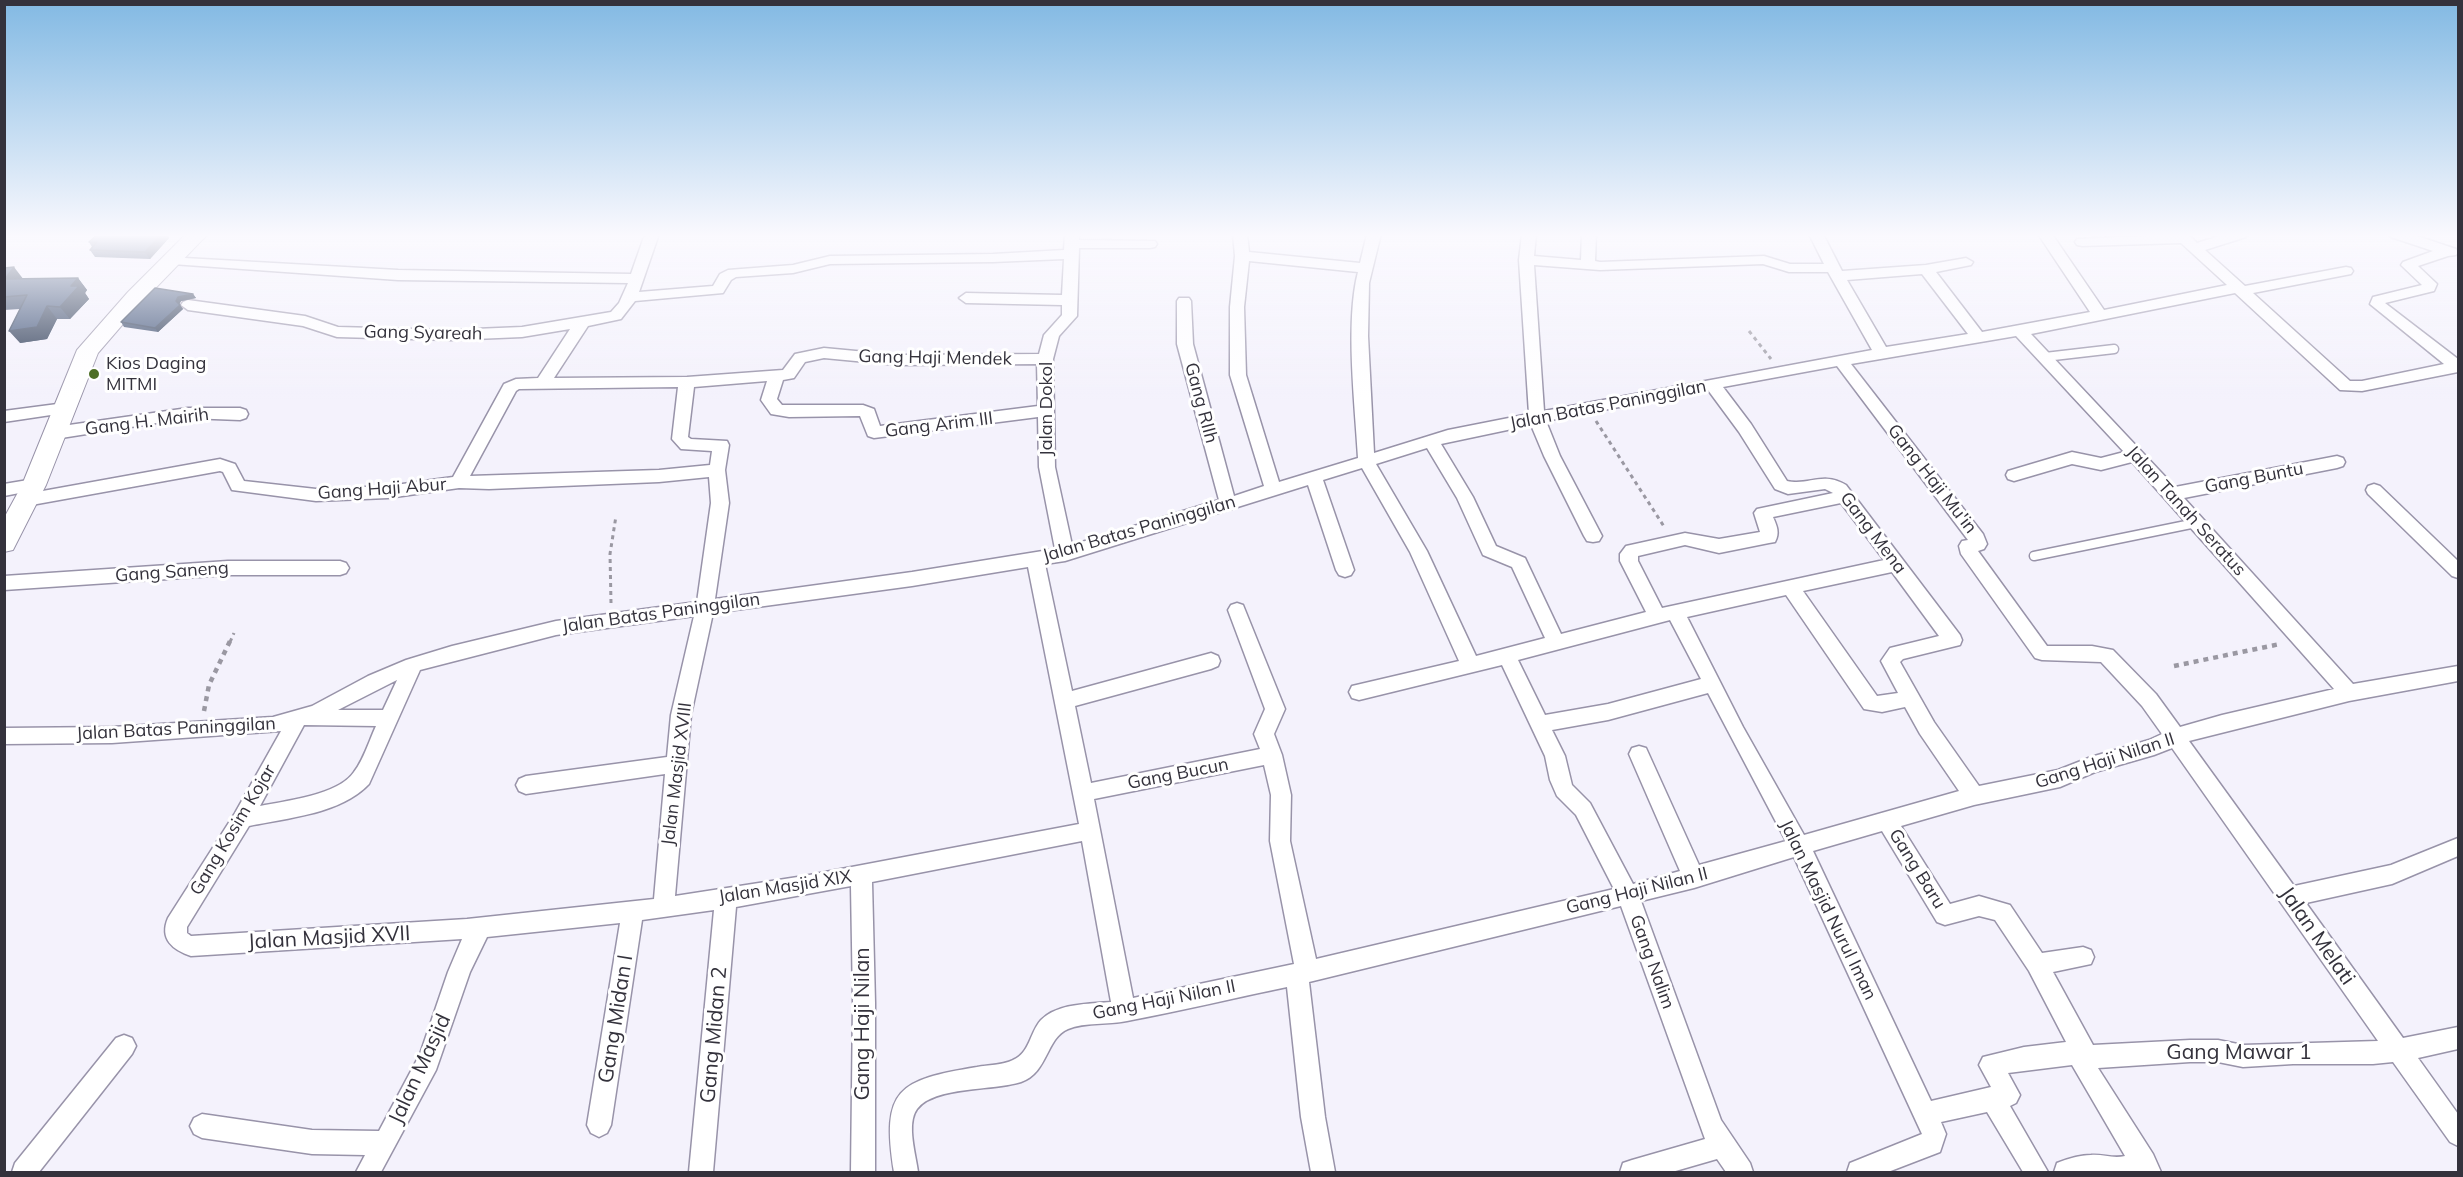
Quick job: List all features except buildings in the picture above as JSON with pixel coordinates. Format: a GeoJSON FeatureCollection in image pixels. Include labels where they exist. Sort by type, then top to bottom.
{"type":"FeatureCollection","features":[{"type":"Feature","properties":{"kind":"main road"},"geometry":{"type":"LineString","coordinates":[[4,543],[30,492],[88,350],[149,289]]}},
{"type":"Feature","properties":{"kind":"street"},"geometry":{"type":"LineString","coordinates":[[633,289],[631,297],[719,289]]}},
{"type":"Feature","properties":{"kind":"street","name":"Jalan Dokol"},"geometry":{"type":"LineString","coordinates":[[1065,554],[1047,467],[1045,359],[1052,335],[1068,320],[1070,289]]}},
{"type":"Feature","properties":{"kind":"street"},"geometry":{"type":"LineString","coordinates":[[1239,289],[1238,375],[1273,489]]}},
{"type":"Feature","properties":{"kind":"street"},"geometry":{"type":"LineString","coordinates":[[1362,289],[1360,336],[1366,461],[1418,551],[1471,666]]}},
{"type":"Feature","properties":{"kind":"street"},"geometry":{"type":"LineString","coordinates":[[1528,289],[1537,419],[1545,440],[1593,536]]}},
{"type":"Feature","properties":{"kind":"street"},"geometry":{"type":"LineString","coordinates":[[1845,289],[1882,353]]}},
{"type":"Feature","properties":{"kind":"street"},"geometry":{"type":"LineString","coordinates":[[1941,289],[1978,337]]}},
{"type":"Feature","properties":{"kind":"street"},"geometry":{"type":"LineString","coordinates":[[2082,289],[2099,314]]}},
{"type":"Feature","properties":{"kind":"street"},"geometry":{"type":"LineString","coordinates":[[2239,289],[2346,386],[2362,386],[2458,366]]}},
{"type":"Feature","properties":{"kind":"street","name":"Jalan Batas Paninggilan"},"geometry":{"type":"LineString","coordinates":[[4,735],[112,735],[273,725],[298,718],[413,665],[452,653],[556,628],[1065,554],[1448,436],[1712,384],[2020,331],[2099,314],[2239,289]]}},
{"type":"Feature","properties":{"kind":"street"},"geometry":{"type":"LineString","coordinates":[[2425,289],[2378,300],[2377,304],[2458,366]]}},
{"type":"Feature","properties":{"kind":"street","name":"Gang Syareah"},"geometry":{"type":"LineString","coordinates":[[188,306],[305,321],[337,332],[451,335],[522,332],[620,314],[631,297]]}},
{"type":"Feature","properties":{"kind":"street"},"geometry":{"type":"LineString","coordinates":[[966,298],[1047,298],[1070,301]]}},
{"type":"Feature","properties":{"kind":"street","name":"Gang RIIh"},"geometry":{"type":"LineString","coordinates":[[1184,302],[1185,344],[1228,504]]}},
{"type":"Feature","properties":{"kind":"street"},"geometry":{"type":"LineString","coordinates":[[543,384],[584,321]]}},
{"type":"Feature","properties":{"kind":"street","name":"Jalan Tanah Seratus"},"geometry":{"type":"LineString","coordinates":[[2020,331],[2136,455],[2349,693]]}},
{"type":"Feature","properties":{"kind":"street","name":"Gang Haji Mendek"},"geometry":{"type":"LineString","coordinates":[[777,375],[788,374],[795,362],[805,355],[824,353],[898,360],[1045,359]]}},
{"type":"Feature","properties":{"kind":"street","name":"Gang Haji Mu'in"},"geometry":{"type":"LineString","coordinates":[[1841,361],[1977,539],[1978,543],[1968,546],[1967,549],[2042,653]]}},
{"type":"Feature","properties":{"kind":"street"},"geometry":{"type":"LineString","coordinates":[[459,483],[510,388],[516,384],[687,382],[777,375]]}},
{"type":"Feature","properties":{"kind":"street","name":"Gang Arim III"},"geometry":{"type":"LineString","coordinates":[[777,375],[769,400],[777,410],[789,412],[863,410],[868,413],[874,432],[1046,411]]}},
{"type":"Feature","properties":{"kind":"street","name":"Jalan Masjid XVIII"},"geometry":{"type":"LineString","coordinates":[[664,907],[671,807],[681,715],[705,608],[720,503],[717,470],[721,445],[687,445],[680,439],[687,382]]}},
{"type":"Feature","properties":{"kind":"street","name":"Gang Mena"},"geometry":{"type":"LineString","coordinates":[[1712,384],[1745,428],[1780,485],[1790,488],[1830,482],[1846,496],[1953,640],[1904,651],[1890,661],[1910,698]]}},
{"type":"Feature","properties":{"kind":"street"},"geometry":{"type":"LineString","coordinates":[[4,417],[65,408]]}},
{"type":"Feature","properties":{"kind":"street","name":"Gang H. Mairih"},"geometry":{"type":"LineString","coordinates":[[54,433],[188,413],[240,414]]}},
{"type":"Feature","properties":{"kind":"street"},"geometry":{"type":"LineString","coordinates":[[1431,442],[1465,497],[1489,550],[1512,558],[1519,563],[1556,643]]}},
{"type":"Feature","properties":{"kind":"street"},"geometry":{"type":"LineString","coordinates":[[2014,475],[2072,458],[2101,464],[2136,455]]}},
{"type":"Feature","properties":{"kind":"street","name":"Gang Buntu"},"geometry":{"type":"LineString","coordinates":[[2171,494],[2337,462]]}},
{"type":"Feature","properties":{"kind":"street","name":"Gang Haji Abur"},"geometry":{"type":"LineString","coordinates":[[30,492],[219,465],[229,468],[238,486],[316,495],[388,492],[459,483],[659,476],[717,470]]}},
{"type":"Feature","properties":{"kind":"street"},"geometry":{"type":"LineString","coordinates":[[1314,478],[1344,570]]}},
{"type":"Feature","properties":{"kind":"street"},"geometry":{"type":"LineString","coordinates":[[4,490],[30,492]]}},
{"type":"Feature","properties":{"kind":"street"},"geometry":{"type":"LineString","coordinates":[[2374,490],[2458,571]]}},
{"type":"Feature","properties":{"kind":"street"},"geometry":{"type":"LineString","coordinates":[[1674,541],[1690,539],[1719,546],[1769,537],[1769,528],[1762,513],[1846,496]]}},
{"type":"Feature","properties":{"kind":"street","name":"Jalan Masjid Nurul Iman"},"geometry":{"type":"LineString","coordinates":[[1674,541],[1637,549],[1629,554],[1629,561],[1713,684],[1736,732],[1800,847],[1934,1134],[1930,1143],[1859,1173]]}},
{"type":"Feature","properties":{"kind":"street"},"geometry":{"type":"LineString","coordinates":[[1035,560],[1083,793],[1124,1011]]}},
{"type":"Feature","properties":{"kind":"street"},"geometry":{"type":"LineString","coordinates":[[1359,692],[1471,666],[1665,614],[1897,564]]}},
{"type":"Feature","properties":{"kind":"street","name":"Gang Saneng"},"geometry":{"type":"LineString","coordinates":[[4,583],[228,568],[340,568]]}},
{"type":"Feature","properties":{"kind":"street"},"geometry":{"type":"LineString","coordinates":[[1790,587],[1871,703],[1882,704],[1910,698],[1974,796]]}},
{"type":"Feature","properties":{"kind":"street"},"geometry":{"type":"LineString","coordinates":[[1237,610],[1275,709],[1264,734],[1272,755],[1281,795],[1280,841],[1302,972],[1313,1117],[1323,1173]]}},
{"type":"Feature","properties":{"kind":"street","name":"Jalan Melati"},"geometry":{"type":"LineString","coordinates":[[2042,653],[2092,653],[2106,656],[2149,700],[2458,1134]]}},
{"type":"Feature","properties":{"kind":"street","name":"Gang Nalim"},"geometry":{"type":"LineString","coordinates":[[1507,656],[1555,756],[1564,790],[1582,809],[1628,895],[1712,1126],[1722,1146],[1741,1173]]}},
{"type":"Feature","properties":{"kind":"street"},"geometry":{"type":"LineString","coordinates":[[1064,700],[1211,661]]}},
{"type":"Feature","properties":{"kind":"street"},"geometry":{"type":"LineString","coordinates":[[243,819],[334,797],[355,787],[362,778],[413,665]]}},
{"type":"Feature","properties":{"kind":"street","name":"Gang Haji Nilan II"},"geometry":{"type":"LineString","coordinates":[[906,1173],[901,1114],[905,1103],[915,1093],[936,1085],[1019,1071],[1031,1061],[1049,1028],[1056,1022],[1070,1017],[1124,1011],[1302,972],[1628,895],[1888,823],[1974,796],[2060,778],[2091,765],[2154,747],[2175,737],[2222,723],[2349,693],[2454,680]]}},
{"type":"Feature","properties":{"kind":"street"},"geometry":{"type":"LineString","coordinates":[[1539,724],[1608,712],[1713,684]]}},
{"type":"Feature","properties":{"kind":"street"},"geometry":{"type":"LineString","coordinates":[[298,718],[389,718]]}},
{"type":"Feature","properties":{"kind":"street","name":"Gang Kosim Kojar"},"geometry":{"type":"LineString","coordinates":[[179,942],[176,938],[176,925],[243,819],[298,718]]}},
{"type":"Feature","properties":{"kind":"street"},"geometry":{"type":"LineString","coordinates":[[1639,754],[1694,878]]}},
{"type":"Feature","properties":{"kind":"street","name":"Gang Bucun"},"geometry":{"type":"LineString","coordinates":[[1083,793],[1272,755]]}},
{"type":"Feature","properties":{"kind":"street"},"geometry":{"type":"LineString","coordinates":[[526,785],[677,764]]}},
{"type":"Feature","properties":{"kind":"street","name":"Gang Baru"},"geometry":{"type":"LineString","coordinates":[[1888,823],[1945,915],[1979,906],[2002,912],[2037,964]]}},
{"type":"Feature","properties":{"kind":"street","name":"Jalan Masjid XIX"},"geometry":{"type":"LineString","coordinates":[[479,930],[633,912],[726,897],[1089,831]]}},
{"type":"Feature","properties":{"kind":"street"},"geometry":{"type":"LineString","coordinates":[[2290,897],[2392,874],[2458,847]]}},
{"type":"Feature","properties":{"kind":"street","name":"Gang Haji Nilan"},"geometry":{"type":"LineString","coordinates":[[861,874],[864,1003],[862,1173]]}},
{"type":"Feature","properties":{"kind":"street","name":"Gang Midan 2"},"geometry":{"type":"LineString","coordinates":[[701,1173],[726,897]]}},
{"type":"Feature","properties":{"kind":"street","name":"Gang Midan I"},"geometry":{"type":"LineString","coordinates":[[599,1125],[633,912]]}},
{"type":"Feature","properties":{"kind":"street","name":"Jalan Masjid XVII"},"geometry":{"type":"LineString","coordinates":[[179,942],[191,946],[479,930]]}},
{"type":"Feature","properties":{"kind":"street","name":"Jalan Masjid"},"geometry":{"type":"LineString","coordinates":[[368,1173],[415,1089],[434,1048],[466,955],[479,930]]}},
{"type":"Feature","properties":{"kind":"street"},"geometry":{"type":"LineString","coordinates":[[2066,1173],[2091,1167],[2118,1170],[2146,1168],[2084,1056],[2037,964],[2083,957]]}},
{"type":"Feature","properties":{"kind":"street","name":"Gang Mawar 1"},"geometry":{"type":"LineString","coordinates":[[1993,1098],[2008,1095],[1991,1065],[2025,1058],[2190,1051],[2218,1051],[2243,1056],[2293,1053],[2373,1053],[2458,1038]]}},
{"type":"Feature","properties":{"kind":"street"},"geometry":{"type":"LineString","coordinates":[[24,1173],[124,1046]]}},
{"type":"Feature","properties":{"kind":"street"},"geometry":{"type":"LineString","coordinates":[[1925,1114],[1993,1098],[2036,1173]]}},
{"type":"Feature","properties":{"kind":"street"},"geometry":{"type":"LineString","coordinates":[[202,1126],[312,1142],[385,1143]]}},
{"type":"Feature","properties":{"kind":"street"},"geometry":{"type":"LineString","coordinates":[[1632,1173],[1722,1146]]}},
{"type":"Feature","properties":{"kind":"lane"},"geometry":{"type":"LineString","coordinates":[[2045,357],[2114,349]]}},
{"type":"Feature","properties":{"kind":"lane"},"geometry":{"type":"LineString","coordinates":[[2034,556],[2196,523]]}},
{"type":"Feature","properties":{"kind":"path"},"geometry":{"type":"LineString","coordinates":[[1749,331],[1780,372]]}},
{"type":"Feature","properties":{"kind":"path"},"geometry":{"type":"LineString","coordinates":[[1587,408],[1674,541]]}},
{"type":"Feature","properties":{"kind":"path"},"geometry":{"type":"LineString","coordinates":[[611,619],[610,554],[616,516]]}},
{"type":"Feature","properties":{"kind":"path"},"geometry":{"type":"LineString","coordinates":[[201,730],[209,685],[234,633]]}},
{"type":"Feature","properties":{"kind":"path"},"geometry":{"type":"LineString","coordinates":[[2174,666],[2302,640]]}},
{"type":"Feature","properties":{"kind":"place","name":"Kios Daging MITMI"},"geometry":{"type":"Point","coordinates":[94,374]}}]}
